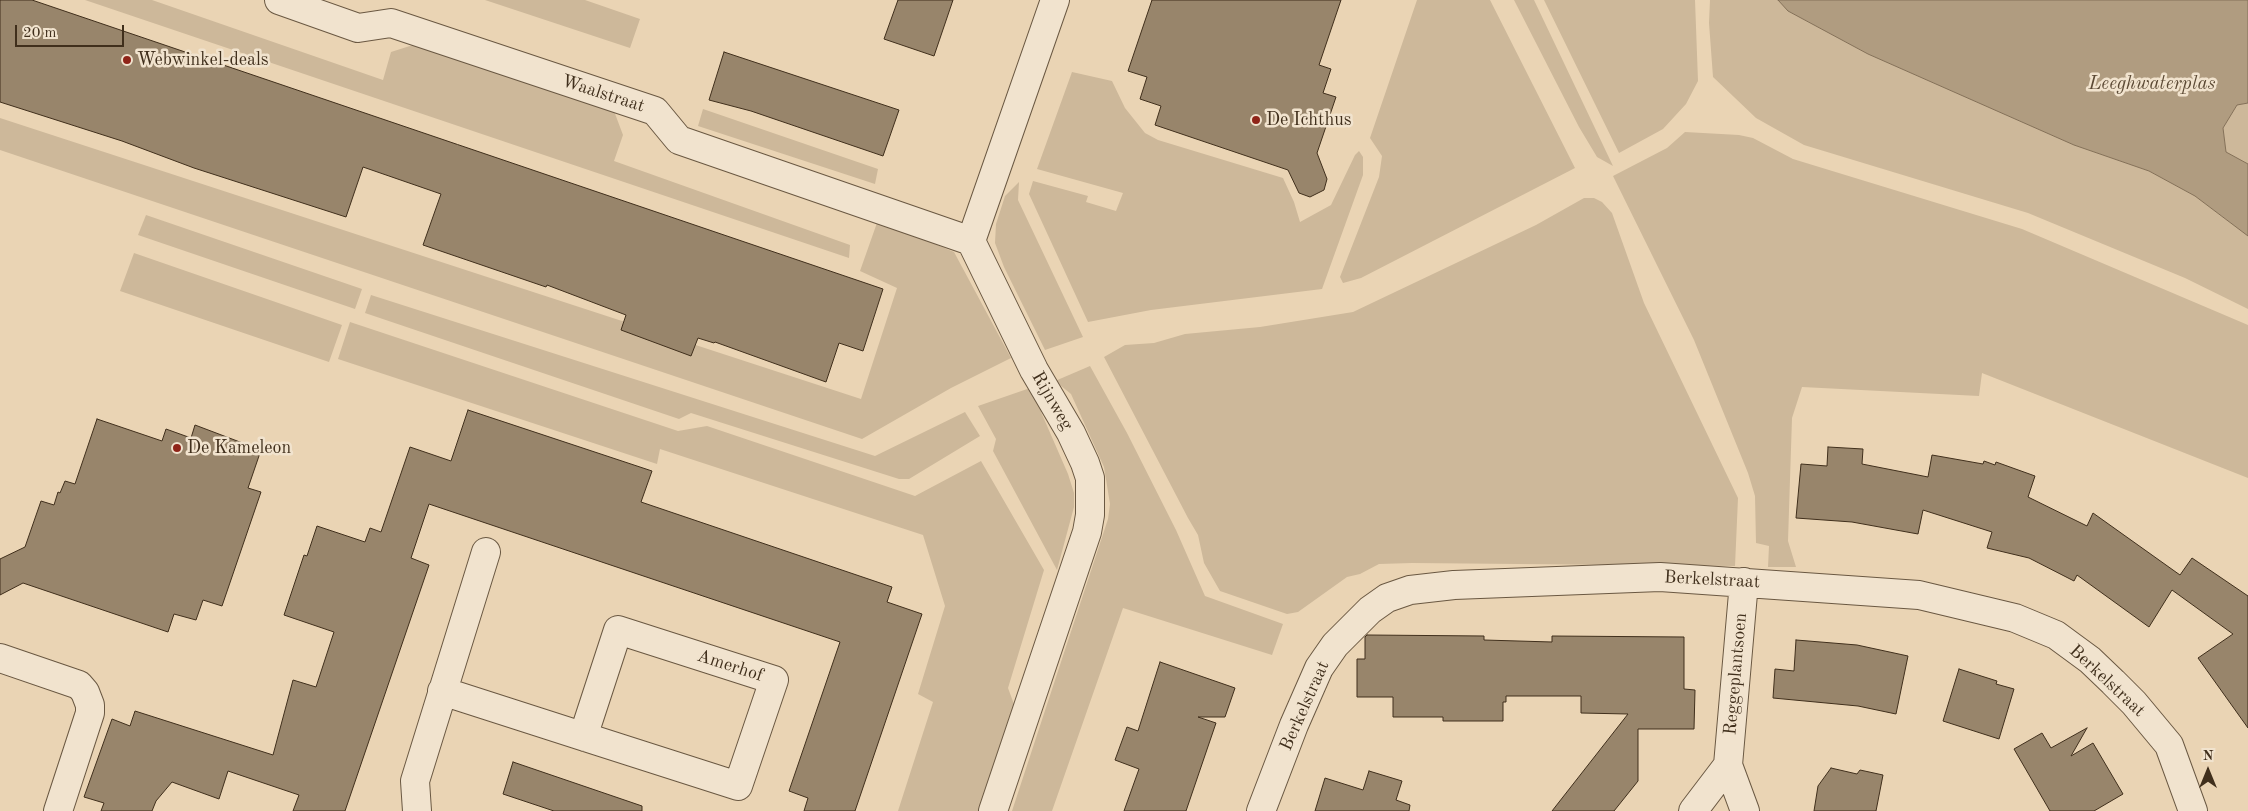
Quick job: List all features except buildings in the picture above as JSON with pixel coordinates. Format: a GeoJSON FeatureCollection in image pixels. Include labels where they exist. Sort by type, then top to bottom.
{"type":"FeatureCollection","features":[{"type":"Feature","properties":{"kind":"street","name":"Waalstraat"},"geometry":{"type":"LineString","coordinates":[[279,0],[358,28],[392,23],[655,111],[679,140],[971,241]]}},
{"type":"Feature","properties":{"kind":"street"},"geometry":{"type":"LineString","coordinates":[[971,241],[1054,0]]}},
{"type":"Feature","properties":{"kind":"street","name":"Rijnweg"},"geometry":{"type":"LineString","coordinates":[[971,241],[1034,370],[1071,433],[1087,471],[1091,494],[1087,532],[994,811]]}},
{"type":"Feature","properties":{"kind":"street"},"geometry":{"type":"LineString","coordinates":[[417,811],[415,781],[486,552]]}},
{"type":"Feature","properties":{"kind":"street","name":"Berkelstraat"},"geometry":{"type":"LineString","coordinates":[[1261,811],[1294,725],[1319,668],[1335,645],[1370,610],[1387,598],[1410,590],[1454,585],[1594,578],[1660,577],[1919,595],[2014,618],[2056,635],[2090,660],[2113,682],[2169,745],[2193,811]]}},
{"type":"Feature","properties":{"kind":"street","name":"Reggeplantsoen"},"geometry":{"type":"LineString","coordinates":[[1744,582],[1728,765],[1745,811]]}},
{"type":"Feature","properties":{"kind":"street","name":"Amerhof"},"geometry":{"type":"LineString","coordinates":[[442,691],[585,737],[738,786],[774,680],[618,630],[584,734],[585,737]]}},
{"type":"Feature","properties":{"kind":"street"},"geometry":{"type":"LineString","coordinates":[[0,658],[79,685],[85,692],[90,705],[90,713],[58,811]]}},
{"type":"Feature","properties":{"kind":"street"},"geometry":{"type":"LineString","coordinates":[[1693,811],[1728,765]]}},
{"type":"Feature","properties":{"kind":"shaded area"},"geometry":{"type":"Polygon","coordinates":[[[85,0],[152,0],[383,80],[391,52],[413,45],[614,111],[623,135],[614,161],[850,245],[849,258],[85,0]]]}},
{"type":"Feature","properties":{"kind":"shaded area"},"geometry":{"type":"Polygon","coordinates":[[[485,0],[585,0],[640,19],[630,48],[485,0]]]}},
{"type":"Feature","properties":{"kind":"shaded area"},"geometry":{"type":"Polygon","coordinates":[[[1417,0],[1490,0],[1575,168],[1361,278],[1343,283],[1340,277],[1379,177],[1382,156],[1370,138],[1417,0]]]}},
{"type":"Feature","properties":{"kind":"shaded area"},"geometry":{"type":"Polygon","coordinates":[[[1514,0],[1534,0],[1613,166],[1597,157],[1579,127],[1514,0]]]}},
{"type":"Feature","properties":{"kind":"shaded area"},"geometry":{"type":"Polygon","coordinates":[[[1544,0],[1695,0],[1698,81],[1686,104],[1663,129],[1619,153],[1544,0]]]}},
{"type":"Feature","properties":{"kind":"shaded area"},"geometry":{"type":"Polygon","coordinates":[[[1710,0],[1778,0],[1788,11],[1868,54],[2074,145],[2149,171],[2195,196],[2248,236],[2248,309],[2185,278],[2028,213],[1804,145],[1756,118],[1713,77],[1709,23],[1710,0]]]}},
{"type":"Feature","properties":{"kind":"shaded area"},"geometry":{"type":"Polygon","coordinates":[[[1072,72],[1112,81],[1125,108],[1145,133],[1158,140],[1283,178],[1294,202],[1300,222],[1331,205],[1355,155],[1359,151],[1363,157],[1363,175],[1322,289],[1151,310],[1088,322],[1029,194],[1033,181],[1088,196],[1086,202],[1116,211],[1123,193],[1037,169],[1072,72]]]}},
{"type":"Feature","properties":{"kind":"shaded area"},"geometry":{"type":"Polygon","coordinates":[[[2248,103],[2248,164],[2226,152],[2223,128],[2237,105],[2248,103]]]}},
{"type":"Feature","properties":{"kind":"shaded area"},"geometry":{"type":"Polygon","coordinates":[[[703,109],[878,169],[875,184],[698,126],[703,109]]]}},
{"type":"Feature","properties":{"kind":"shaded area"},"geometry":{"type":"Polygon","coordinates":[[[0,118],[861,399],[897,288],[860,271],[878,220],[954,252],[1011,358],[951,388],[862,439],[0,150],[0,118]]]}},
{"type":"Feature","properties":{"kind":"shaded area"},"geometry":{"type":"Polygon","coordinates":[[[1685,132],[1739,135],[1753,138],[1793,159],[2022,229],[2248,325],[2248,478],[1982,373],[1979,396],[1802,387],[1792,418],[1788,541],[1796,567],[1768,567],[1769,546],[1756,543],[1755,496],[1748,473],[1694,340],[1613,176],[1667,148],[1685,132]]]}},
{"type":"Feature","properties":{"kind":"shaded area"},"geometry":{"type":"Polygon","coordinates":[[[1019,182],[1018,200],[1083,337],[1045,350],[1004,267],[995,243],[996,224],[1005,196],[1019,182]]]}},
{"type":"Feature","properties":{"kind":"shaded area"},"geometry":{"type":"Polygon","coordinates":[[[1584,198],[1594,198],[1602,202],[1612,213],[1644,303],[1738,498],[1735,566],[1379,564],[1360,574],[1347,577],[1298,612],[1287,614],[1220,591],[1204,563],[1198,535],[1104,357],[1125,345],[1154,343],[1185,334],[1260,327],[1353,312],[1536,225],[1584,198]]]}},
{"type":"Feature","properties":{"kind":"shaded area"},"geometry":{"type":"Polygon","coordinates":[[[146,215],[362,289],[355,309],[138,235],[146,215]]]}},
{"type":"Feature","properties":{"kind":"shaded area"},"geometry":{"type":"Polygon","coordinates":[[[134,253],[342,325],[329,362],[120,291],[134,253]]]}},
{"type":"Feature","properties":{"kind":"shaded area"},"geometry":{"type":"Polygon","coordinates":[[[371,295],[875,456],[965,412],[980,436],[909,479],[899,479],[691,413],[679,419],[365,313],[371,295]]]}},
{"type":"Feature","properties":{"kind":"shaded area"},"geometry":{"type":"Polygon","coordinates":[[[350,322],[678,431],[707,426],[915,496],[981,461],[1044,570],[1008,688],[1015,707],[979,811],[898,811],[933,702],[918,694],[945,606],[923,535],[660,449],[657,464],[338,359],[350,322]]]}},
{"type":"Feature","properties":{"kind":"shaded area"},"geometry":{"type":"Polygon","coordinates":[[[1090,366],[1127,433],[1176,530],[1205,596],[1283,624],[1272,655],[1123,608],[1052,811],[1012,811],[1108,519],[1110,504],[1104,467],[1071,394],[1055,381],[1090,366]]]}},
{"type":"Feature","properties":{"kind":"shaded area"},"geometry":{"type":"Polygon","coordinates":[[[1033,387],[1042,404],[1041,412],[1068,474],[1074,493],[1074,507],[1057,570],[993,451],[996,439],[978,406],[1033,387]]]}},
{"type":"Feature","properties":{"kind":"water","name":"Leeghwaterplas"},"geometry":{"type":"Polygon","coordinates":[[[1778,0],[2248,0],[2248,103],[2237,105],[2223,128],[2226,152],[2248,164],[2248,236],[2195,196],[2149,171],[2074,145],[1868,54],[1788,11],[1778,0]]]}},
{"type":"Feature","properties":{"kind":"place","name":"Webwinkel-deals"},"geometry":{"type":"Point","coordinates":[127,60]}},
{"type":"Feature","properties":{"kind":"place","name":"De Ichthus"},"geometry":{"type":"Point","coordinates":[1256,120]}},
{"type":"Feature","properties":{"kind":"place","name":"De Kameleon"},"geometry":{"type":"Point","coordinates":[177,448]}}]}
